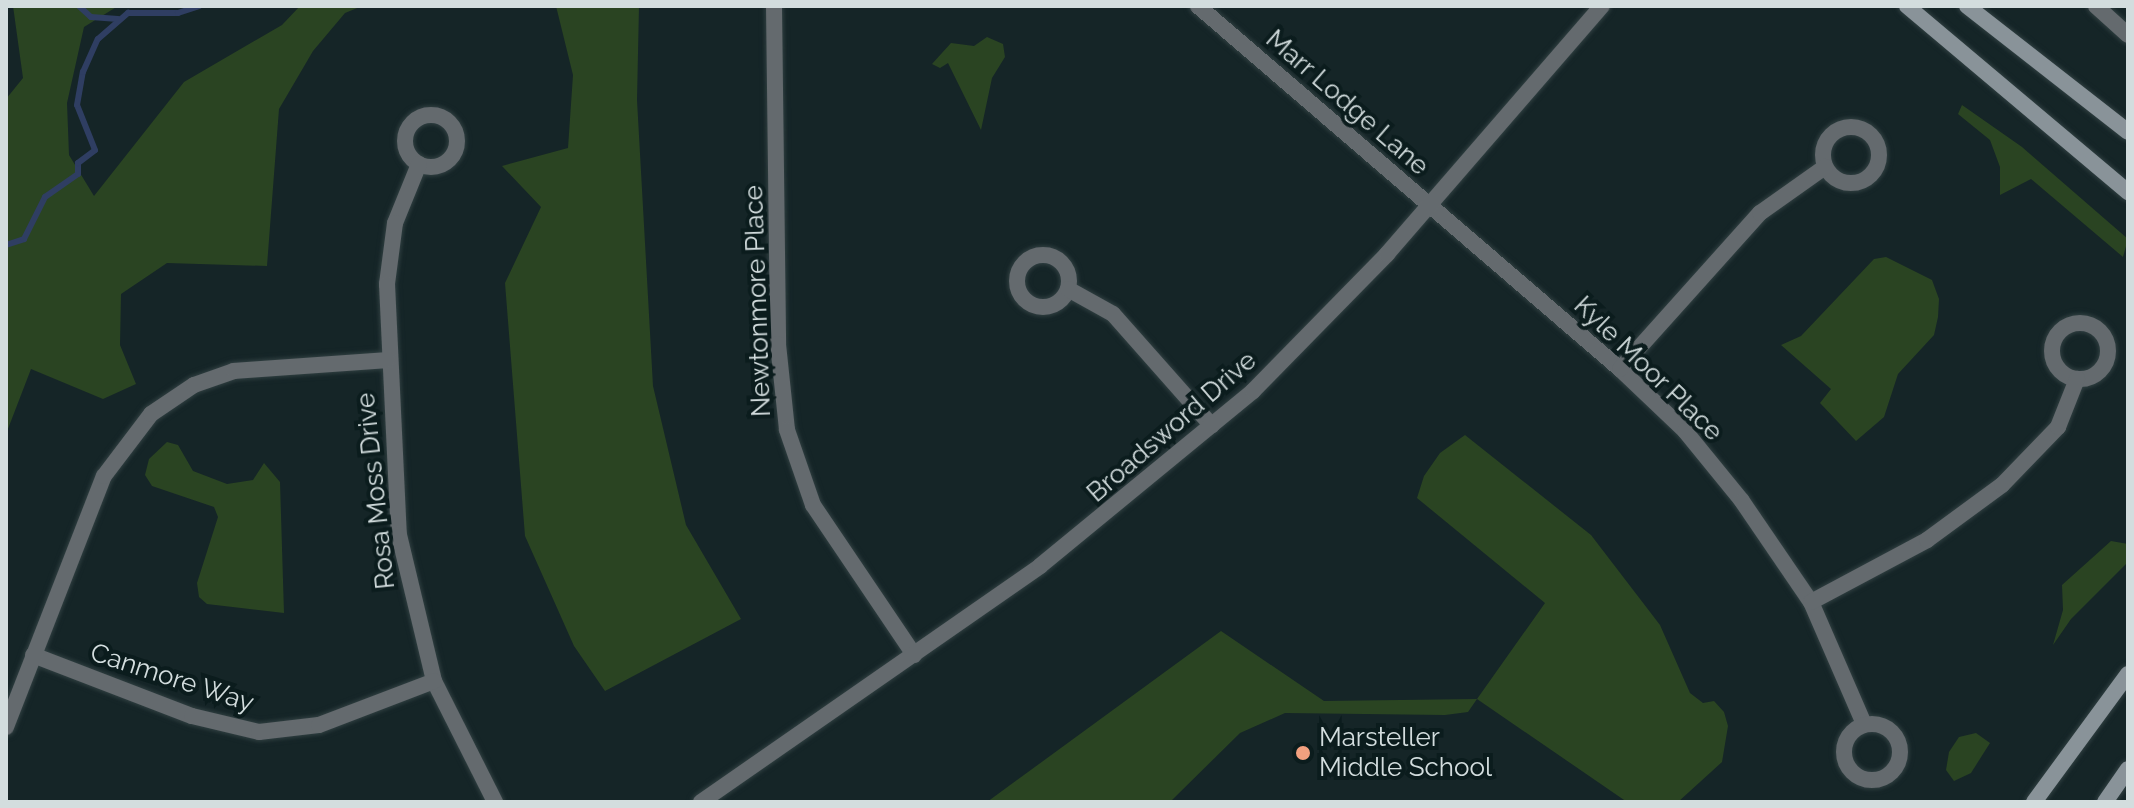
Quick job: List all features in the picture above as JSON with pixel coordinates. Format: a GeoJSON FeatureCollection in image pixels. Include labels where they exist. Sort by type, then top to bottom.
{"type":"FeatureCollection","features":[{"type":"Feature","properties":{"kind":"street","name":"Newtonmore Place"},"geometry":{"type":"LineString","coordinates":[[774,6],[778,344],[787,430],[813,505],[914,655]]}},
{"type":"Feature","properties":{"kind":"street","name":"Marr Lodge Lane"},"geometry":{"type":"LineString","coordinates":[[1198,6],[1429,206]]}},
{"type":"Feature","properties":{"kind":"street"},"geometry":{"type":"LineString","coordinates":[[1907,6],[2128,192]]}},
{"type":"Feature","properties":{"kind":"street"},"geometry":{"type":"LineString","coordinates":[[1967,6],[2128,132]]}},
{"type":"Feature","properties":{"kind":"street"},"geometry":{"type":"LineString","coordinates":[[2096,6],[2128,35]]}},
{"type":"Feature","properties":{"kind":"street","name":"Broadsword Drive"},"geometry":{"type":"LineString","coordinates":[[701,802],[914,655],[1110,513],[1212,426],[1306,340],[1429,206],[1592,9]]}},
{"type":"Feature","properties":{"kind":"street","name":"Rosa Moss Drive"},"geometry":{"type":"LineString","coordinates":[[419,164],[390,242],[388,360],[399,535],[434,681],[495,802]]}},
{"type":"Feature","properties":{"kind":"street"},"geometry":{"type":"LineString","coordinates":[[1620,369],[1760,213],[1825,167]]}},
{"type":"Feature","properties":{"kind":"street","name":"Kyle Moor Place"},"geometry":{"type":"LineString","coordinates":[[1429,206],[1620,369],[1694,443],[1811,602],[1864,724]]}},
{"type":"Feature","properties":{"kind":"street"},"geometry":{"type":"LineString","coordinates":[[1068,289],[1113,314],[1212,426]]}},
{"type":"Feature","properties":{"kind":"street"},"geometry":{"type":"LineString","coordinates":[[6,727],[104,476],[151,414],[194,385],[234,371],[388,360]]}},
{"type":"Feature","properties":{"kind":"street"},"geometry":{"type":"LineString","coordinates":[[1811,602],[1927,540],[2002,485],[2058,427],[2077,379]]}},
{"type":"Feature","properties":{"kind":"street","name":"Canmore Way"},"geometry":{"type":"LineString","coordinates":[[33,655],[192,716],[259,732],[319,725],[434,681]]}},
{"type":"Feature","properties":{"kind":"street"},"geometry":{"type":"LineString","coordinates":[[2034,802],[2128,674]]}},
{"type":"Feature","properties":{"kind":"street"},"geometry":{"type":"LineString","coordinates":[[2105,802],[2128,769]]}},
{"type":"Feature","properties":{"kind":"green space"},"geometry":{"type":"Polygon","coordinates":[[[13,6],[118,6],[84,27],[67,103],[69,155],[94,196],[184,82],[282,25],[300,6],[362,6],[345,13],[313,51],[279,109],[267,266],[167,263],[121,294],[120,345],[136,384],[103,399],[31,369],[6,434],[6,99],[23,78],[13,6]]]}},
{"type":"Feature","properties":{"kind":"green space"},"geometry":{"type":"Polygon","coordinates":[[[556,6],[639,6],[637,100],[653,386],[686,525],[741,619],[605,691],[574,646],[525,536],[505,283],[541,207],[502,166],[568,148],[573,75],[556,6]]]}},
{"type":"Feature","properties":{"kind":"green space"},"geometry":{"type":"Polygon","coordinates":[[[987,37],[1003,44],[1005,57],[992,78],[981,130],[948,63],[940,68],[932,64],[951,43],[974,46],[987,37]]]}},
{"type":"Feature","properties":{"kind":"green space"},"geometry":{"type":"Polygon","coordinates":[[[1962,105],[2022,147],[2128,239],[2123,257],[2031,179],[2000,195],[2000,167],[1990,140],[1958,114],[1962,105]]]}},
{"type":"Feature","properties":{"kind":"green space"},"geometry":{"type":"Polygon","coordinates":[[[1886,257],[1932,280],[1939,299],[1938,317],[1934,335],[1898,374],[1884,417],[1856,441],[1820,403],[1831,389],[1781,345],[1801,336],[1874,259],[1886,257]]]}},
{"type":"Feature","properties":{"kind":"green space"},"geometry":{"type":"Polygon","coordinates":[[[1465,435],[1591,535],[1660,625],[1690,693],[1703,703],[1714,701],[1724,712],[1728,726],[1722,762],[1678,802],[1627,802],[1477,699],[1545,603],[1417,498],[1424,476],[1440,453],[1465,435]]]}},
{"type":"Feature","properties":{"kind":"green space"},"geometry":{"type":"Polygon","coordinates":[[[167,442],[178,445],[193,471],[227,484],[253,480],[264,463],[280,482],[284,613],[207,604],[199,597],[197,583],[218,517],[214,507],[152,486],[145,475],[149,459],[167,442]]]}},
{"type":"Feature","properties":{"kind":"green space"},"geometry":{"type":"Polygon","coordinates":[[[2111,541],[2128,544],[2128,562],[2071,619],[2053,645],[2063,610],[2062,585],[2111,541]]]}},
{"type":"Feature","properties":{"kind":"green space"},"geometry":{"type":"Polygon","coordinates":[[[1221,631],[1324,701],[1477,699],[1468,712],[1445,715],[1285,713],[1240,733],[1170,802],[987,802],[1221,631]]]}},
{"type":"Feature","properties":{"kind":"green space"},"geometry":{"type":"Polygon","coordinates":[[[1976,733],[1990,743],[1971,773],[1954,781],[1946,770],[1949,752],[1959,737],[1976,733]]]}},
{"type":"Feature","properties":{"kind":"waterway"},"geometry":{"type":"LineString","coordinates":[[79,6],[91,17],[118,19]]}},
{"type":"Feature","properties":{"kind":"waterway"},"geometry":{"type":"LineString","coordinates":[[6,245],[24,239],[45,197],[78,174],[78,163],[95,150],[77,105],[83,72],[98,39],[128,13],[178,13],[199,6]]}},
{"type":"Feature","properties":{"kind":"place","name":"Marsteller Middle School"},"geometry":{"type":"Point","coordinates":[1303,753]}}]}
